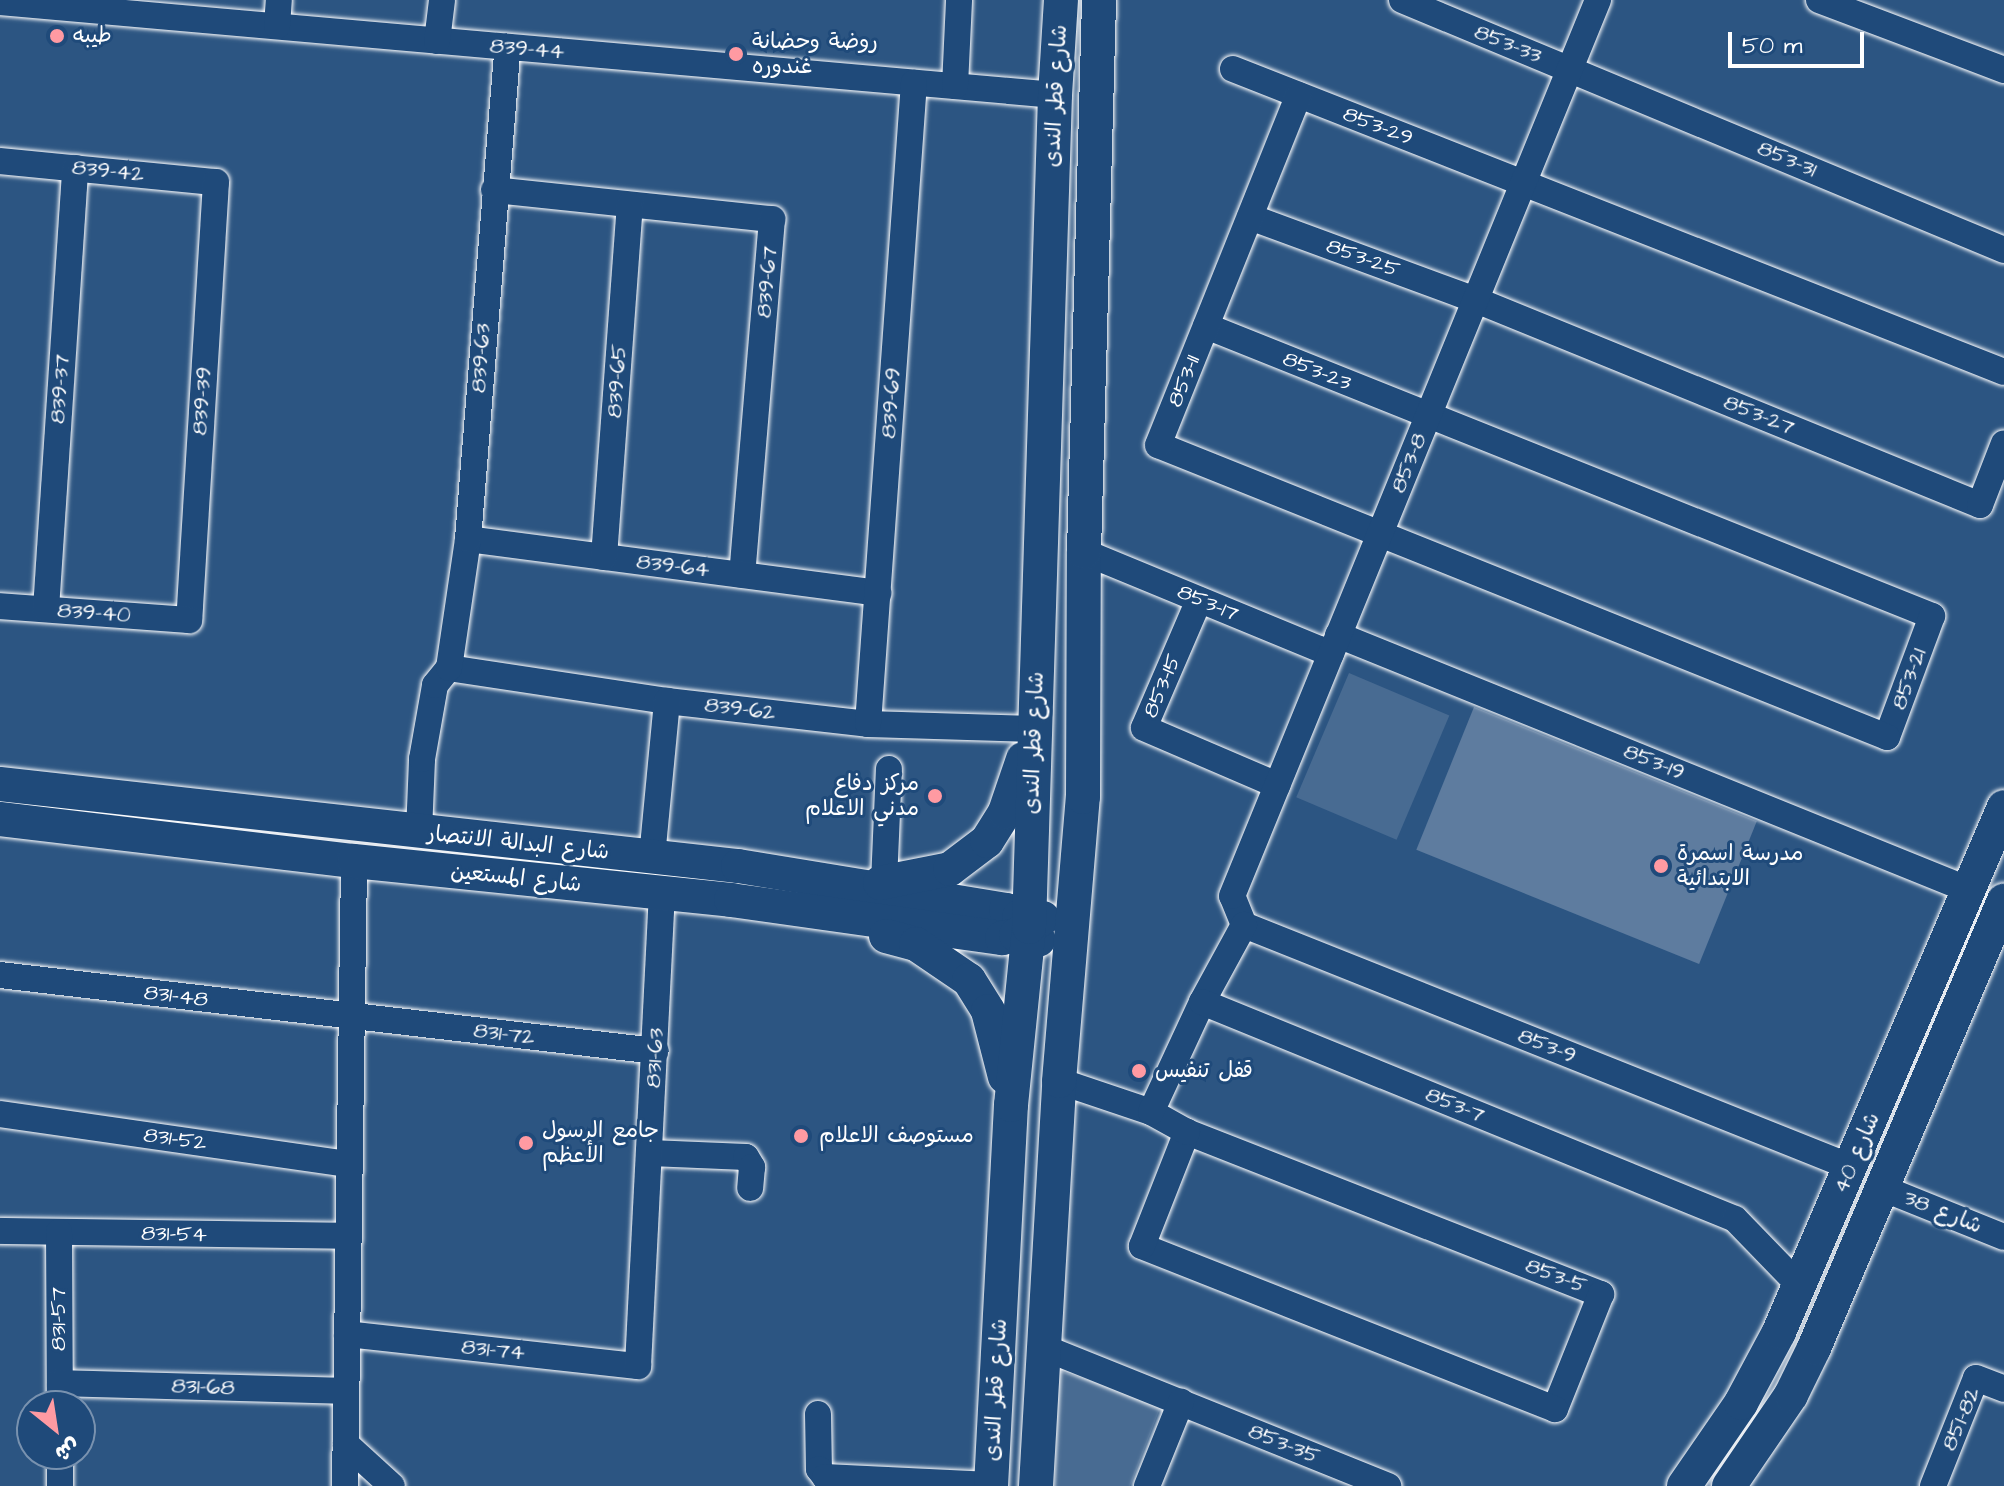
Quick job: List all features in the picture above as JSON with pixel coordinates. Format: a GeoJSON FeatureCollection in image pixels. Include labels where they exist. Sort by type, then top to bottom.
{"type":"FeatureCollection","features":[{"type":"Feature","properties":{"kind":"main road","name":"شارع قطر الندى"},"geometry":{"type":"LineString","coordinates":[[991,1486],[1011,1105],[1029,927],[1055,95],[1061,0]]}},
{"type":"Feature","properties":{"kind":"main road","name":"شارع قطر الندى"},"geometry":{"type":"LineString","coordinates":[[1036,1486],[1059,1081],[1083,797],[1084,552],[1099,0]]}},
{"type":"Feature","properties":{"kind":"main road"},"geometry":{"type":"LineString","coordinates":[[1059,1081],[1049,960],[1029,927],[1042,919],[1054,892],[1084,552]]}},
{"type":"Feature","properties":{"kind":"main road"},"geometry":{"type":"LineString","coordinates":[[846,886],[950,869],[987,841],[1005,812],[1034,729]]}},
{"type":"Feature","properties":{"kind":"main road","name":"شارع البدالة الانتصار"},"geometry":{"type":"LineString","coordinates":[[0,784],[738,866],[1006,910],[1029,927]]}},
{"type":"Feature","properties":{"kind":"main road","name":"شارع 40"},"geometry":{"type":"LineString","coordinates":[[1684,1486],[1719,1438],[1763,1363],[1851,1167],[2004,807]]}},
{"type":"Feature","properties":{"kind":"main road","name":"شارع المستعين"},"geometry":{"type":"LineString","coordinates":[[0,819],[354,861],[731,900],[1002,938],[1029,927]]}},
{"type":"Feature","properties":{"kind":"main road"},"geometry":{"type":"LineString","coordinates":[[731,900],[738,866]]}},
{"type":"Feature","properties":{"kind":"main road","name":"شارع 40"},"geometry":{"type":"LineString","coordinates":[[1729,1486],[1798,1379],[2004,901]]}},
{"type":"Feature","properties":{"kind":"main road"},"geometry":{"type":"LineString","coordinates":[[786,908],[916,944],[969,980],[988,1011],[1011,1105]]}},
{"type":"Feature","properties":{"kind":"main road"},"geometry":{"type":"LineString","coordinates":[[1763,1363],[1798,1379]]}},
{"type":"Feature","properties":{"kind":"street"},"geometry":{"type":"LineString","coordinates":[[277,26],[279,0]]}},
{"type":"Feature","properties":{"kind":"street"},"geometry":{"type":"LineString","coordinates":[[437,41],[442,0]]}},
{"type":"Feature","properties":{"kind":"street"},"geometry":{"type":"LineString","coordinates":[[955,86],[959,0]]}},
{"type":"Feature","properties":{"kind":"street","name":"853-33"},"geometry":{"type":"LineString","coordinates":[[1402,0],[1570,69]]}},
{"type":"Feature","properties":{"kind":"street","name":"853-8"},"geometry":{"type":"LineString","coordinates":[[1244,925],[1235,912],[1232,896],[1598,0]]}},
{"type":"Feature","properties":{"kind":"street"},"geometry":{"type":"LineString","coordinates":[[1819,0],[2004,70]]}},
{"type":"Feature","properties":{"kind":"street","name":"839-44"},"geometry":{"type":"LineString","coordinates":[[0,2],[150,8],[277,26],[1055,95]]}},
{"type":"Feature","properties":{"kind":"street","name":"839-63"},"geometry":{"type":"LineString","coordinates":[[419,832],[422,759],[435,685],[449,668],[468,539],[508,47]]}},
{"type":"Feature","properties":{"kind":"street","name":"853-29"},"geometry":{"type":"LineString","coordinates":[[1233,69],[1523,183]]}},
{"type":"Feature","properties":{"kind":"street","name":"853-31"},"geometry":{"type":"LineString","coordinates":[[1570,69],[2004,250]]}},
{"type":"Feature","properties":{"kind":"street","name":"839-69"},"geometry":{"type":"LineString","coordinates":[[868,724],[914,83]]}},
{"type":"Feature","properties":{"kind":"street","name":"853-11"},"geometry":{"type":"LineString","coordinates":[[1299,95],[1158,445],[1380,533]]}},
{"type":"Feature","properties":{"kind":"street","name":"839-42"},"geometry":{"type":"LineString","coordinates":[[0,161],[216,182]]}},
{"type":"Feature","properties":{"kind":"street","name":"839-37"},"geometry":{"type":"LineString","coordinates":[[46,609],[75,168]]}},
{"type":"Feature","properties":{"kind":"street","name":"839-39"},"geometry":{"type":"LineString","coordinates":[[189,620],[216,182]]}},
{"type":"Feature","properties":{"kind":"street"},"geometry":{"type":"LineString","coordinates":[[1523,183],[2004,372]]}},
{"type":"Feature","properties":{"kind":"street","name":"839-67"},"geometry":{"type":"LineString","coordinates":[[494,190],[772,219],[742,575]]}},
{"type":"Feature","properties":{"kind":"street","name":"839-65"},"geometry":{"type":"LineString","coordinates":[[604,557],[630,205]]}},
{"type":"Feature","properties":{"kind":"street","name":"853-25"},"geometry":{"type":"LineString","coordinates":[[1250,217],[1476,300]]}},
{"type":"Feature","properties":{"kind":"street","name":"853-27"},"geometry":{"type":"LineString","coordinates":[[1476,300],[1980,505],[2004,443]]}},
{"type":"Feature","properties":{"kind":"street","name":"853-23"},"geometry":{"type":"LineString","coordinates":[[1206,326],[1428,416]]}},
{"type":"Feature","properties":{"kind":"street","name":"853-21"},"geometry":{"type":"LineString","coordinates":[[1380,533],[1887,737],[1932,616],[1428,416]]}},
{"type":"Feature","properties":{"kind":"street","name":"839-64"},"geometry":{"type":"LineString","coordinates":[[468,539],[878,593]]}},
{"type":"Feature","properties":{"kind":"street","name":"853-17"},"geometry":{"type":"LineString","coordinates":[[1084,552],[1199,600],[1334,645]]}},
{"type":"Feature","properties":{"kind":"street","name":"853-15"},"geometry":{"type":"LineString","coordinates":[[1199,600],[1144,728],[1277,785]]}},
{"type":"Feature","properties":{"kind":"street","name":"839-40"},"geometry":{"type":"LineString","coordinates":[[0,606],[189,620]]}},
{"type":"Feature","properties":{"kind":"street","name":"853-19"},"geometry":{"type":"LineString","coordinates":[[1334,645],[1969,890]]}},
{"type":"Feature","properties":{"kind":"street","name":"839-62"},"geometry":{"type":"LineString","coordinates":[[449,668],[667,701],[868,724],[1034,729]]}},
{"type":"Feature","properties":{"kind":"street"},"geometry":{"type":"LineString","coordinates":[[652,857],[667,701]]}},
{"type":"Feature","properties":{"kind":"street"},"geometry":{"type":"LineString","coordinates":[[884,882],[889,769]]}},
{"type":"Feature","properties":{"kind":"street"},"geometry":{"type":"LineString","coordinates":[[345,1486],[354,861]]}},
{"type":"Feature","properties":{"kind":"street","name":"831-63"},"geometry":{"type":"LineString","coordinates":[[638,1366],[662,894]]}},
{"type":"Feature","properties":{"kind":"street"},"geometry":{"type":"LineString","coordinates":[[1151,1112],[1202,1002],[1244,925]]}},
{"type":"Feature","properties":{"kind":"street","name":"853-9"},"geometry":{"type":"LineString","coordinates":[[1244,925],[1851,1167]]}},
{"type":"Feature","properties":{"kind":"street","name":"831-48"},"geometry":{"type":"LineString","coordinates":[[0,975],[352,1016]]}},
{"type":"Feature","properties":{"kind":"street","name":"853-7"},"geometry":{"type":"LineString","coordinates":[[1202,1002],[1735,1219],[1799,1285]]}},
{"type":"Feature","properties":{"kind":"street","name":"831-72"},"geometry":{"type":"LineString","coordinates":[[352,1016],[656,1051]]}},
{"type":"Feature","properties":{"kind":"street"},"geometry":{"type":"LineString","coordinates":[[1059,1081],[1151,1112],[1187,1132]]}},
{"type":"Feature","properties":{"kind":"street","name":"831-52"},"geometry":{"type":"LineString","coordinates":[[0,1114],[349,1164]]}},
{"type":"Feature","properties":{"kind":"street","name":"853-5"},"geometry":{"type":"LineString","coordinates":[[1187,1132],[1601,1294],[1555,1409],[1142,1246],[1187,1132]]}},
{"type":"Feature","properties":{"kind":"street"},"geometry":{"type":"LineString","coordinates":[[650,1153],[746,1157],[752,1167],[750,1188]]}},
{"type":"Feature","properties":{"kind":"street","name":"شارع 38"},"geometry":{"type":"LineString","coordinates":[[1882,1188],[2004,1237]]}},
{"type":"Feature","properties":{"kind":"street","name":"831-54"},"geometry":{"type":"LineString","coordinates":[[0,1231],[348,1236]]}},
{"type":"Feature","properties":{"kind":"street","name":"831-57"},"geometry":{"type":"LineString","coordinates":[[59,1232],[60,1390]]}},
{"type":"Feature","properties":{"kind":"street","name":"831-74"},"geometry":{"type":"LineString","coordinates":[[347,1334],[638,1366]]}},
{"type":"Feature","properties":{"kind":"street","name":"853-35"},"geometry":{"type":"LineString","coordinates":[[1045,1348],[1388,1486]]}},
{"type":"Feature","properties":{"kind":"street","name":"851-82"},"geometry":{"type":"LineString","coordinates":[[1933,1486],[1976,1378],[2004,1389]]}},
{"type":"Feature","properties":{"kind":"street","name":"831-68"},"geometry":{"type":"LineString","coordinates":[[96,1394],[346,1391]]}},
{"type":"Feature","properties":{"kind":"street"},"geometry":{"type":"LineString","coordinates":[[1147,1486],[1181,1402]]}},
{"type":"Feature","properties":{"kind":"street"},"geometry":{"type":"LineString","coordinates":[[818,1414],[819,1469],[825,1477],[991,1486]]}},
{"type":"Feature","properties":{"kind":"street"},"geometry":{"type":"LineString","coordinates":[[346,1444],[392,1486]]}},
{"type":"Feature","properties":{"kind":"shaded area"},"geometry":{"type":"Polygon","coordinates":[[[1349,673],[1449,716],[1397,840],[1296,797],[1349,673]]]}},
{"type":"Feature","properties":{"kind":"shaded area"},"geometry":{"type":"Polygon","coordinates":[[[1059,1371],[1162,1403],[1130,1486],[1055,1486],[1059,1371]]]}},
{"type":"Feature","properties":{"kind":"building"},"geometry":{"type":"Polygon","coordinates":[[[1474,707],[1757,821],[1699,964],[1416,850],[1474,707]]]}},
{"type":"Feature","properties":{"kind":"place","name":"طيبه"},"geometry":{"type":"Point","coordinates":[57,36]}},
{"type":"Feature","properties":{"kind":"place","name":"روضة وحضانة غندوره"},"geometry":{"type":"Point","coordinates":[736,54]}},
{"type":"Feature","properties":{"kind":"place","name":"مركز دفاع مدني الاعلام"},"geometry":{"type":"Point","coordinates":[935,796]}},
{"type":"Feature","properties":{"kind":"place","name":"مدرسة اسمرة الابتدائية"},"geometry":{"type":"Point","coordinates":[1661,866]}},
{"type":"Feature","properties":{"kind":"place","name":"قفل تنفيس"},"geometry":{"type":"Point","coordinates":[1139,1071]}},
{"type":"Feature","properties":{"kind":"place","name":"مستوصف الاعلام"},"geometry":{"type":"Point","coordinates":[801,1136]}},
{"type":"Feature","properties":{"kind":"place","name":"جامع الرسول الأعظم"},"geometry":{"type":"Point","coordinates":[526,1143]}}]}
